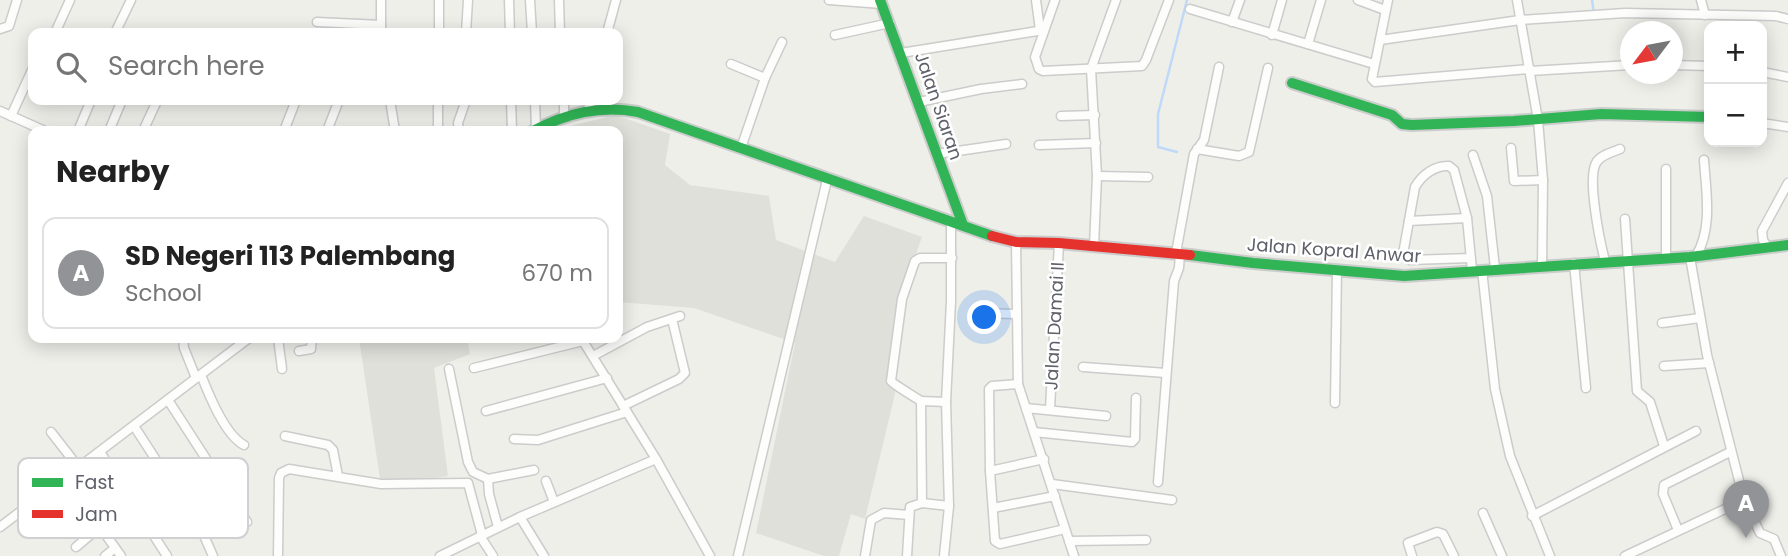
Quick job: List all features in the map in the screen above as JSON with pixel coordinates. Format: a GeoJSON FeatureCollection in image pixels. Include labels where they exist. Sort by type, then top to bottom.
{"type":"FeatureCollection","features":[{"type":"Feature","properties":{"kind":"street"},"geometry":{"type":"LineString","coordinates":[[0,29],[9,26],[16,0]]}},
{"type":"Feature","properties":{"kind":"street"},"geometry":{"type":"LineString","coordinates":[[57,28],[70,0]]}},
{"type":"Feature","properties":{"kind":"street"},"geometry":{"type":"LineString","coordinates":[[117,28],[131,0]]}},
{"type":"Feature","properties":{"kind":"street"},"geometry":{"type":"LineString","coordinates":[[381,0],[381,28]]}},
{"type":"Feature","properties":{"kind":"street"},"geometry":{"type":"LineString","coordinates":[[439,0],[439,28]]}},
{"type":"Feature","properties":{"kind":"street"},"geometry":{"type":"LineString","coordinates":[[466,28],[468,0]]}},
{"type":"Feature","properties":{"kind":"street"},"geometry":{"type":"LineString","coordinates":[[509,0],[510,28]]}},
{"type":"Feature","properties":{"kind":"street"},"geometry":{"type":"LineString","coordinates":[[530,0],[532,28]]}},
{"type":"Feature","properties":{"kind":"street"},"geometry":{"type":"LineString","coordinates":[[559,0],[560,28]]}},
{"type":"Feature","properties":{"kind":"street"},"geometry":{"type":"LineString","coordinates":[[608,28],[616,0]]}},
{"type":"Feature","properties":{"kind":"street"},"geometry":{"type":"LineString","coordinates":[[829,0],[881,2]]}},
{"type":"Feature","properties":{"kind":"street"},"geometry":{"type":"LineString","coordinates":[[1036,0],[1042,30]]}},
{"type":"Feature","properties":{"kind":"street"},"geometry":{"type":"LineString","coordinates":[[1055,0],[1042,30],[1035,57],[1039,69],[1049,71],[1144,64],[1169,0]]}},
{"type":"Feature","properties":{"kind":"street"},"geometry":{"type":"LineString","coordinates":[[1094,246],[1097,176],[1091,69],[1116,0]]}},
{"type":"Feature","properties":{"kind":"street"},"geometry":{"type":"LineString","coordinates":[[1232,22],[1240,0]]}},
{"type":"Feature","properties":{"kind":"street"},"geometry":{"type":"LineString","coordinates":[[1272,35],[1282,0]]}},
{"type":"Feature","properties":{"kind":"street"},"geometry":{"type":"LineString","coordinates":[[1308,44],[1321,0]]}},
{"type":"Feature","properties":{"kind":"street"},"geometry":{"type":"LineString","coordinates":[[1358,0],[1385,10]]}},
{"type":"Feature","properties":{"kind":"street"},"geometry":{"type":"LineString","coordinates":[[1388,0],[1374,64],[1372,79],[1375,82],[1620,66]]}},
{"type":"Feature","properties":{"kind":"street"},"geometry":{"type":"LineString","coordinates":[[1517,0],[1538,120],[1543,180],[1542,265]]}},
{"type":"Feature","properties":{"kind":"street"},"geometry":{"type":"LineString","coordinates":[[1701,0],[1705,15]]}},
{"type":"Feature","properties":{"kind":"street","name":"Jalan Siaran"},"geometry":{"type":"LineString","coordinates":[[881,2],[963,225]]}},
{"type":"Feature","properties":{"kind":"street"},"geometry":{"type":"LineString","coordinates":[[1189,9],[1374,64]]}},
{"type":"Feature","properties":{"kind":"street"},"geometry":{"type":"LineString","coordinates":[[1380,40],[1520,20],[1625,13],[1776,16],[1788,19]]}},
{"type":"Feature","properties":{"kind":"street"},"geometry":{"type":"LineString","coordinates":[[317,22],[372,28]]}},
{"type":"Feature","properties":{"kind":"street"},"geometry":{"type":"LineString","coordinates":[[835,35],[890,23]]}},
{"type":"Feature","properties":{"kind":"street"},"geometry":{"type":"LineString","coordinates":[[901,53],[1042,30]]}},
{"type":"Feature","properties":{"kind":"street"},"geometry":{"type":"LineString","coordinates":[[741,148],[765,78],[782,42]]}},
{"type":"Feature","properties":{"kind":"street"},"geometry":{"type":"LineString","coordinates":[[731,64],[765,78]]}},
{"type":"Feature","properties":{"kind":"street"},"geometry":{"type":"LineString","coordinates":[[1683,65],[1704,66]]}},
{"type":"Feature","properties":{"kind":"street"},"geometry":{"type":"LineString","coordinates":[[1158,482],[1174,281],[1179,268],[1178,253],[1197,149],[1204,139],[1219,67]]}},
{"type":"Feature","properties":{"kind":"street"},"geometry":{"type":"LineString","coordinates":[[1197,149],[1239,156],[1249,152],[1268,68]]}},
{"type":"Feature","properties":{"kind":"street"},"geometry":{"type":"LineString","coordinates":[[1767,73],[1788,77]]}},
{"type":"Feature","properties":{"kind":"street"},"geometry":{"type":"LineString","coordinates":[[11,116],[28,79]]}},
{"type":"Feature","properties":{"kind":"street"},"geometry":{"type":"LineString","coordinates":[[1292,83],[1392,116],[1402,124],[1538,120],[1601,114],[1704,117]]}},
{"type":"Feature","properties":{"kind":"street"},"geometry":{"type":"LineString","coordinates":[[919,102],[981,89],[1022,84]]}},
{"type":"Feature","properties":{"kind":"street"},"geometry":{"type":"LineString","coordinates":[[80,126],[89,105]]}},
{"type":"Feature","properties":{"kind":"street"},"geometry":{"type":"LineString","coordinates":[[110,126],[120,105]]}},
{"type":"Feature","properties":{"kind":"street"},"geometry":{"type":"LineString","coordinates":[[145,126],[155,105]]}},
{"type":"Feature","properties":{"kind":"street"},"geometry":{"type":"LineString","coordinates":[[286,126],[294,105]]}},
{"type":"Feature","properties":{"kind":"street"},"geometry":{"type":"LineString","coordinates":[[329,126],[337,105]]}},
{"type":"Feature","properties":{"kind":"street"},"geometry":{"type":"LineString","coordinates":[[391,105],[394,126]]}},
{"type":"Feature","properties":{"kind":"street"},"geometry":{"type":"LineString","coordinates":[[438,105],[438,126]]}},
{"type":"Feature","properties":{"kind":"street"},"geometry":{"type":"LineString","coordinates":[[458,126],[464,105]]}},
{"type":"Feature","properties":{"kind":"street"},"geometry":{"type":"LineString","coordinates":[[511,105],[512,126]]}},
{"type":"Feature","properties":{"kind":"street"},"geometry":{"type":"LineString","coordinates":[[534,126],[535,105]]}},
{"type":"Feature","properties":{"kind":"street"},"geometry":{"type":"LineString","coordinates":[[564,105],[564,118]]}},
{"type":"Feature","properties":{"kind":"street","name":"Jalan Kopral Anwar"},"geometry":{"type":"LineString","coordinates":[[544,126],[589,105],[628,111],[671,122],[827,180],[963,225],[975,232],[1016,242],[1178,253],[1253,263],[1404,276],[1475,266],[1495,268],[1693,257],[1788,245]]}},
{"type":"Feature","properties":{"kind":"street"},"geometry":{"type":"LineString","coordinates":[[0,111],[34,126]]}},
{"type":"Feature","properties":{"kind":"street"},"geometry":{"type":"LineString","coordinates":[[1061,116],[1095,115]]}},
{"type":"Feature","properties":{"kind":"street"},"geometry":{"type":"LineString","coordinates":[[1767,124],[1788,127]]}},
{"type":"Feature","properties":{"kind":"street"},"geometry":{"type":"LineString","coordinates":[[1039,145],[1096,143]]}},
{"type":"Feature","properties":{"kind":"street"},"geometry":{"type":"LineString","coordinates":[[937,154],[1006,144]]}},
{"type":"Feature","properties":{"kind":"street"},"geometry":{"type":"LineString","coordinates":[[1511,148],[1514,181],[1543,180]]}},
{"type":"Feature","properties":{"kind":"street"},"geometry":{"type":"LineString","coordinates":[[1605,261],[1595,208],[1595,163],[1620,149]]}},
{"type":"Feature","properties":{"kind":"street"},"geometry":{"type":"LineString","coordinates":[[1473,155],[1487,196],[1495,268]]}},
{"type":"Feature","properties":{"kind":"street"},"geometry":{"type":"LineString","coordinates":[[1704,160],[1706,229],[1702,246],[1693,257],[1700,318],[1730,452],[1744,500],[1759,532],[1774,539],[1781,556]]}},
{"type":"Feature","properties":{"kind":"street"},"geometry":{"type":"LineString","coordinates":[[1475,266],[1407,259],[1403,254],[1415,187],[1422,177],[1442,166],[1449,166],[1454,170],[1467,218],[1475,266],[1495,389],[1510,456],[1550,556]]}},
{"type":"Feature","properties":{"kind":"street"},"geometry":{"type":"LineString","coordinates":[[1666,169],[1666,258]]}},
{"type":"Feature","properties":{"kind":"street"},"geometry":{"type":"LineString","coordinates":[[1097,176],[1148,177]]}},
{"type":"Feature","properties":{"kind":"street"},"geometry":{"type":"LineString","coordinates":[[738,556],[827,180]]}},
{"type":"Feature","properties":{"kind":"street"},"geometry":{"type":"LineString","coordinates":[[1768,248],[1762,231],[1788,183]]}},
{"type":"Feature","properties":{"kind":"street"},"geometry":{"type":"LineString","coordinates":[[1409,221],[1467,218]]}},
{"type":"Feature","properties":{"kind":"street"},"geometry":{"type":"LineString","coordinates":[[1625,219],[1637,391],[1650,402],[1664,446]]}},
{"type":"Feature","properties":{"kind":"street"},"geometry":{"type":"LineString","coordinates":[[944,556],[949,506],[946,402],[951,221]]}},
{"type":"Feature","properties":{"kind":"street"},"geometry":{"type":"LineString","coordinates":[[1016,242],[1018,384],[1074,556]]}},
{"type":"Feature","properties":{"kind":"street","name":"Jalan Damai II"},"geometry":{"type":"LineString","coordinates":[[1050,410],[1059,243]]}},
{"type":"Feature","properties":{"kind":"street"},"geometry":{"type":"LineString","coordinates":[[946,402],[921,401],[909,391],[894,386],[891,381],[902,299],[917,259],[952,258]]}},
{"type":"Feature","properties":{"kind":"street"},"geometry":{"type":"LineString","coordinates":[[1574,263],[1586,388]]}},
{"type":"Feature","properties":{"kind":"street"},"geometry":{"type":"LineString","coordinates":[[1335,403],[1337,270]]}},
{"type":"Feature","properties":{"kind":"street"},"geometry":{"type":"LineString","coordinates":[[977,313],[1016,314]]}},
{"type":"Feature","properties":{"kind":"street"},"geometry":{"type":"LineString","coordinates":[[514,439],[538,440],[625,409],[685,373],[676,317],[647,327],[623,340]]}},
{"type":"Feature","properties":{"kind":"street"},"geometry":{"type":"LineString","coordinates":[[1662,323],[1700,318]]}},
{"type":"Feature","properties":{"kind":"street"},"geometry":{"type":"LineString","coordinates":[[184,343],[213,403],[236,440],[244,445]]}},
{"type":"Feature","properties":{"kind":"street"},"geometry":{"type":"LineString","coordinates":[[92,458],[243,343]]}},
{"type":"Feature","properties":{"kind":"street"},"geometry":{"type":"LineString","coordinates":[[279,343],[282,369]]}},
{"type":"Feature","properties":{"kind":"street"},"geometry":{"type":"LineString","coordinates":[[299,351],[311,349],[312,343]]}},
{"type":"Feature","properties":{"kind":"street"},"geometry":{"type":"LineString","coordinates":[[474,368],[574,343]]}},
{"type":"Feature","properties":{"kind":"street"},"geometry":{"type":"LineString","coordinates":[[583,343],[656,459],[710,556]]}},
{"type":"Feature","properties":{"kind":"street"},"geometry":{"type":"LineString","coordinates":[[593,356],[617,343]]}},
{"type":"Feature","properties":{"kind":"street"},"geometry":{"type":"LineString","coordinates":[[1664,366],[1709,363]]}},
{"type":"Feature","properties":{"kind":"street"},"geometry":{"type":"LineString","coordinates":[[1083,367],[1166,373]]}},
{"type":"Feature","properties":{"kind":"street"},"geometry":{"type":"LineString","coordinates":[[449,369],[468,462],[473,472],[488,479],[534,470]]}},
{"type":"Feature","properties":{"kind":"street"},"geometry":{"type":"LineString","coordinates":[[486,411],[607,378]]}},
{"type":"Feature","properties":{"kind":"street"},"geometry":{"type":"LineString","coordinates":[[1018,384],[990,387],[990,471],[995,541],[997,544],[1065,529]]}},
{"type":"Feature","properties":{"kind":"street"},"geometry":{"type":"LineString","coordinates":[[1034,432],[1132,442],[1135,439],[1136,398]]}},
{"type":"Feature","properties":{"kind":"street"},"geometry":{"type":"LineString","coordinates":[[168,400],[206,458]]}},
{"type":"Feature","properties":{"kind":"street"},"geometry":{"type":"LineString","coordinates":[[921,401],[922,503]]}},
{"type":"Feature","properties":{"kind":"street"},"geometry":{"type":"LineString","coordinates":[[1026,408],[1106,416]]}},
{"type":"Feature","properties":{"kind":"street"},"geometry":{"type":"LineString","coordinates":[[134,426],[155,458]]}},
{"type":"Feature","properties":{"kind":"street"},"geometry":{"type":"LineString","coordinates":[[1532,516],[1696,431]]}},
{"type":"Feature","properties":{"kind":"street"},"geometry":{"type":"LineString","coordinates":[[51,432],[71,458]]}},
{"type":"Feature","properties":{"kind":"street"},"geometry":{"type":"LineString","coordinates":[[285,436],[328,445],[332,450],[338,476]]}},
{"type":"Feature","properties":{"kind":"street"},"geometry":{"type":"LineString","coordinates":[[100,452],[104,458]]}},
{"type":"Feature","properties":{"kind":"street"},"geometry":{"type":"LineString","coordinates":[[1678,530],[1663,494],[1664,485],[1730,452]]}},
{"type":"Feature","properties":{"kind":"street"},"geometry":{"type":"LineString","coordinates":[[440,556],[520,517],[656,459]]}},
{"type":"Feature","properties":{"kind":"street"},"geometry":{"type":"LineString","coordinates":[[990,471],[1044,459]]}},
{"type":"Feature","properties":{"kind":"street"},"geometry":{"type":"LineString","coordinates":[[278,556],[279,478],[281,472],[289,469],[381,484],[468,484],[482,535],[493,556]]}},
{"type":"Feature","properties":{"kind":"street"},"geometry":{"type":"LineString","coordinates":[[488,479],[498,527]]}},
{"type":"Feature","properties":{"kind":"street"},"geometry":{"type":"LineString","coordinates":[[546,481],[554,502]]}},
{"type":"Feature","properties":{"kind":"street"},"geometry":{"type":"LineString","coordinates":[[1052,484],[1172,500]]}},
{"type":"Feature","properties":{"kind":"street"},"geometry":{"type":"LineString","coordinates":[[993,508],[1055,496]]}},
{"type":"Feature","properties":{"kind":"street"},"geometry":{"type":"LineString","coordinates":[[1625,556],[1744,500]]}},
{"type":"Feature","properties":{"kind":"street"},"geometry":{"type":"LineString","coordinates":[[907,556],[911,505],[922,503],[949,506]]}},
{"type":"Feature","properties":{"kind":"street"},"geometry":{"type":"LineString","coordinates":[[0,527],[18,513]]}},
{"type":"Feature","properties":{"kind":"street"},"geometry":{"type":"LineString","coordinates":[[865,556],[871,520],[884,513],[909,514]]}},
{"type":"Feature","properties":{"kind":"street"},"geometry":{"type":"LineString","coordinates":[[1483,513],[1502,556]]}},
{"type":"Feature","properties":{"kind":"street"},"geometry":{"type":"LineString","coordinates":[[520,517],[544,556]]}},
{"type":"Feature","properties":{"kind":"street"},"geometry":{"type":"LineString","coordinates":[[1412,556],[1408,543],[1435,531],[1443,534],[1454,556]]}},
{"type":"Feature","properties":{"kind":"street"},"geometry":{"type":"LineString","coordinates":[[76,547],[87,538]]}},
{"type":"Feature","properties":{"kind":"street"},"geometry":{"type":"LineString","coordinates":[[155,538],[167,556]]}},
{"type":"Feature","properties":{"kind":"street"},"geometry":{"type":"LineString","coordinates":[[205,538],[213,556]]}},
{"type":"Feature","properties":{"kind":"street"},"geometry":{"type":"LineString","coordinates":[[1069,541],[1146,540]]}},
{"type":"Feature","properties":{"kind":"street"},"geometry":{"type":"LineString","coordinates":[[105,556],[118,552]]}},
{"type":"Feature","properties":{"kind":"shaded area"},"geometry":{"type":"Polygon","coordinates":[[[616,115],[670,134],[665,165],[690,185],[769,196],[776,240],[835,262],[864,216],[922,237],[899,301],[895,394],[865,519],[851,514],[839,556],[824,556],[756,533],[795,343],[694,308],[623,302],[623,126],[572,126],[616,115]]]}},
{"type":"Feature","properties":{"kind":"shaded area"},"geometry":{"type":"Polygon","coordinates":[[[360,343],[468,343],[470,354],[434,368],[448,476],[381,486],[360,343]]]}},
{"type":"Feature","properties":{"kind":"waterway"},"geometry":{"type":"LineString","coordinates":[[1177,152],[1158,147],[1158,114],[1187,0]]}},
{"type":"Feature","properties":{"kind":"waterway"},"geometry":{"type":"LineString","coordinates":[[1592,0],[1594,14]]}},
{"type":"Feature","properties":{"kind":"traffic: fast"},"geometry":{"type":"LineString","coordinates":[[880,0],[963,225]]}},
{"type":"Feature","properties":{"kind":"traffic: fast"},"geometry":{"type":"LineString","coordinates":[[1292,83],[1392,115],[1402,124],[1412,125],[1601,114],[1704,117]]}},
{"type":"Feature","properties":{"kind":"traffic: fast"},"geometry":{"type":"LineString","coordinates":[[543,126],[571,115],[597,110],[638,112],[992,236]]}},
{"type":"Feature","properties":{"kind":"traffic: fast"},"geometry":{"type":"LineString","coordinates":[[1190,255],[1404,276],[1690,257],[1788,245]]}},
{"type":"Feature","properties":{"kind":"traffic: jam"},"geometry":{"type":"LineString","coordinates":[[992,236],[1016,242],[1059,243],[1190,255]]}},
{"type":"Feature","properties":{"kind":"place","name":"SD Negeri 113 Palembang"},"geometry":{"type":"Point","coordinates":[1746,538]}}]}
